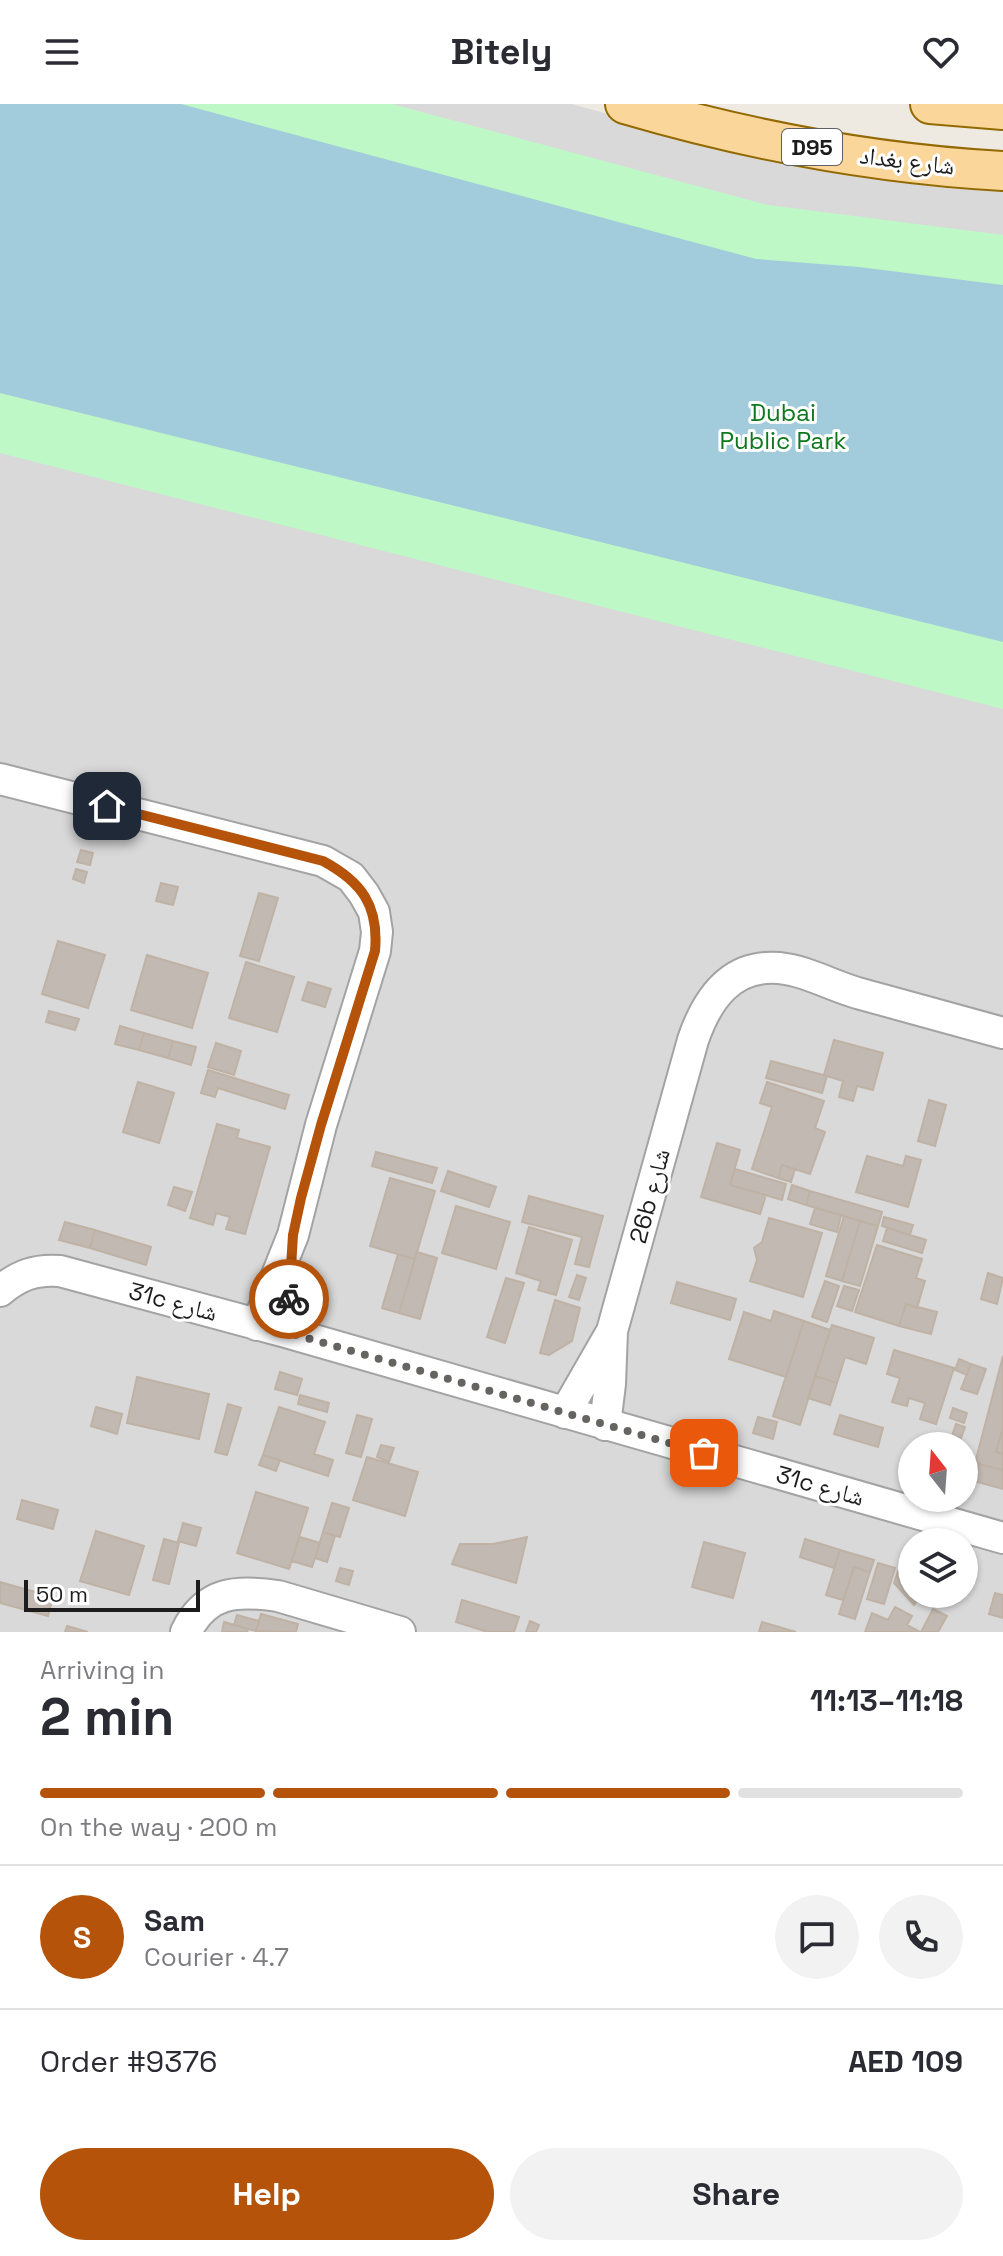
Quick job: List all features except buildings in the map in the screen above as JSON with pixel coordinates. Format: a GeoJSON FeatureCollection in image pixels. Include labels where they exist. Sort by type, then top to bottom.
{"type":"FeatureCollection","features":[{"type":"Feature","properties":{"kind":"main road","name":"شارع بغداد"},"geometry":{"type":"LineString","coordinates":[[625,104],[721,129],[836,152],[939,167],[1003,171]]}},
{"type":"Feature","properties":{"kind":"main road"},"geometry":{"type":"LineString","coordinates":[[930,104],[1003,110]]}},
{"type":"Feature","properties":{"kind":"street"},"geometry":{"type":"LineString","coordinates":[[0,779],[323,861],[351,877],[374,912],[377,932],[375,951],[321,1125],[293,1235],[257,1325]]}},
{"type":"Feature","properties":{"kind":"street","name":"26b شارع"},"geometry":{"type":"LineString","coordinates":[[605,1425],[612,1331],[699,1021],[711,999],[728,982],[754,970],[779,968],[1003,1033]]}},
{"type":"Feature","properties":{"kind":"street"},"geometry":{"type":"LineString","coordinates":[[286,1332],[293,1235]]}},
{"type":"Feature","properties":{"kind":"street","name":"31c شارع"},"geometry":{"type":"LineString","coordinates":[[0,1291],[16,1278],[35,1271],[60,1271],[286,1332],[1003,1538]]}},
{"type":"Feature","properties":{"kind":"street","name":"26b شارع"},"geometry":{"type":"LineString","coordinates":[[565,1413],[612,1331]]}},
{"type":"Feature","properties":{"kind":"street"},"geometry":{"type":"LineString","coordinates":[[186,1632],[205,1605],[219,1597],[259,1593],[400,1632]]}},
{"type":"Feature","properties":{"kind":"shaded area"},"geometry":{"type":"Polygon","coordinates":[[[0,104],[572,104],[785,163],[955,189],[1003,191],[1003,1632],[0,1632],[0,104]]]}},
{"type":"Feature","properties":{"kind":"green space","name":"Dubai Public Park"},"geometry":{"type":"Polygon","coordinates":[[[0,104],[392,104],[768,205],[1003,235],[1003,709],[0,453],[0,104]]]}},
{"type":"Feature","properties":{"kind":"water","name":"Dubai Public Park"},"geometry":{"type":"Polygon","coordinates":[[[0,104],[181,104],[756,259],[859,267],[1003,285],[1003,642],[0,393],[0,104]]]}},
{"type":"Feature","properties":{"kind":"way so far"},"geometry":{"type":"LineString","coordinates":[[289,1299],[286,1332],[704,1453]]}},
{"type":"Feature","properties":{"kind":"route"},"geometry":{"type":"LineString","coordinates":[[107,806],[323,861],[351,877],[374,912],[377,932],[375,951],[321,1125],[293,1235],[289,1299]]}}]}
